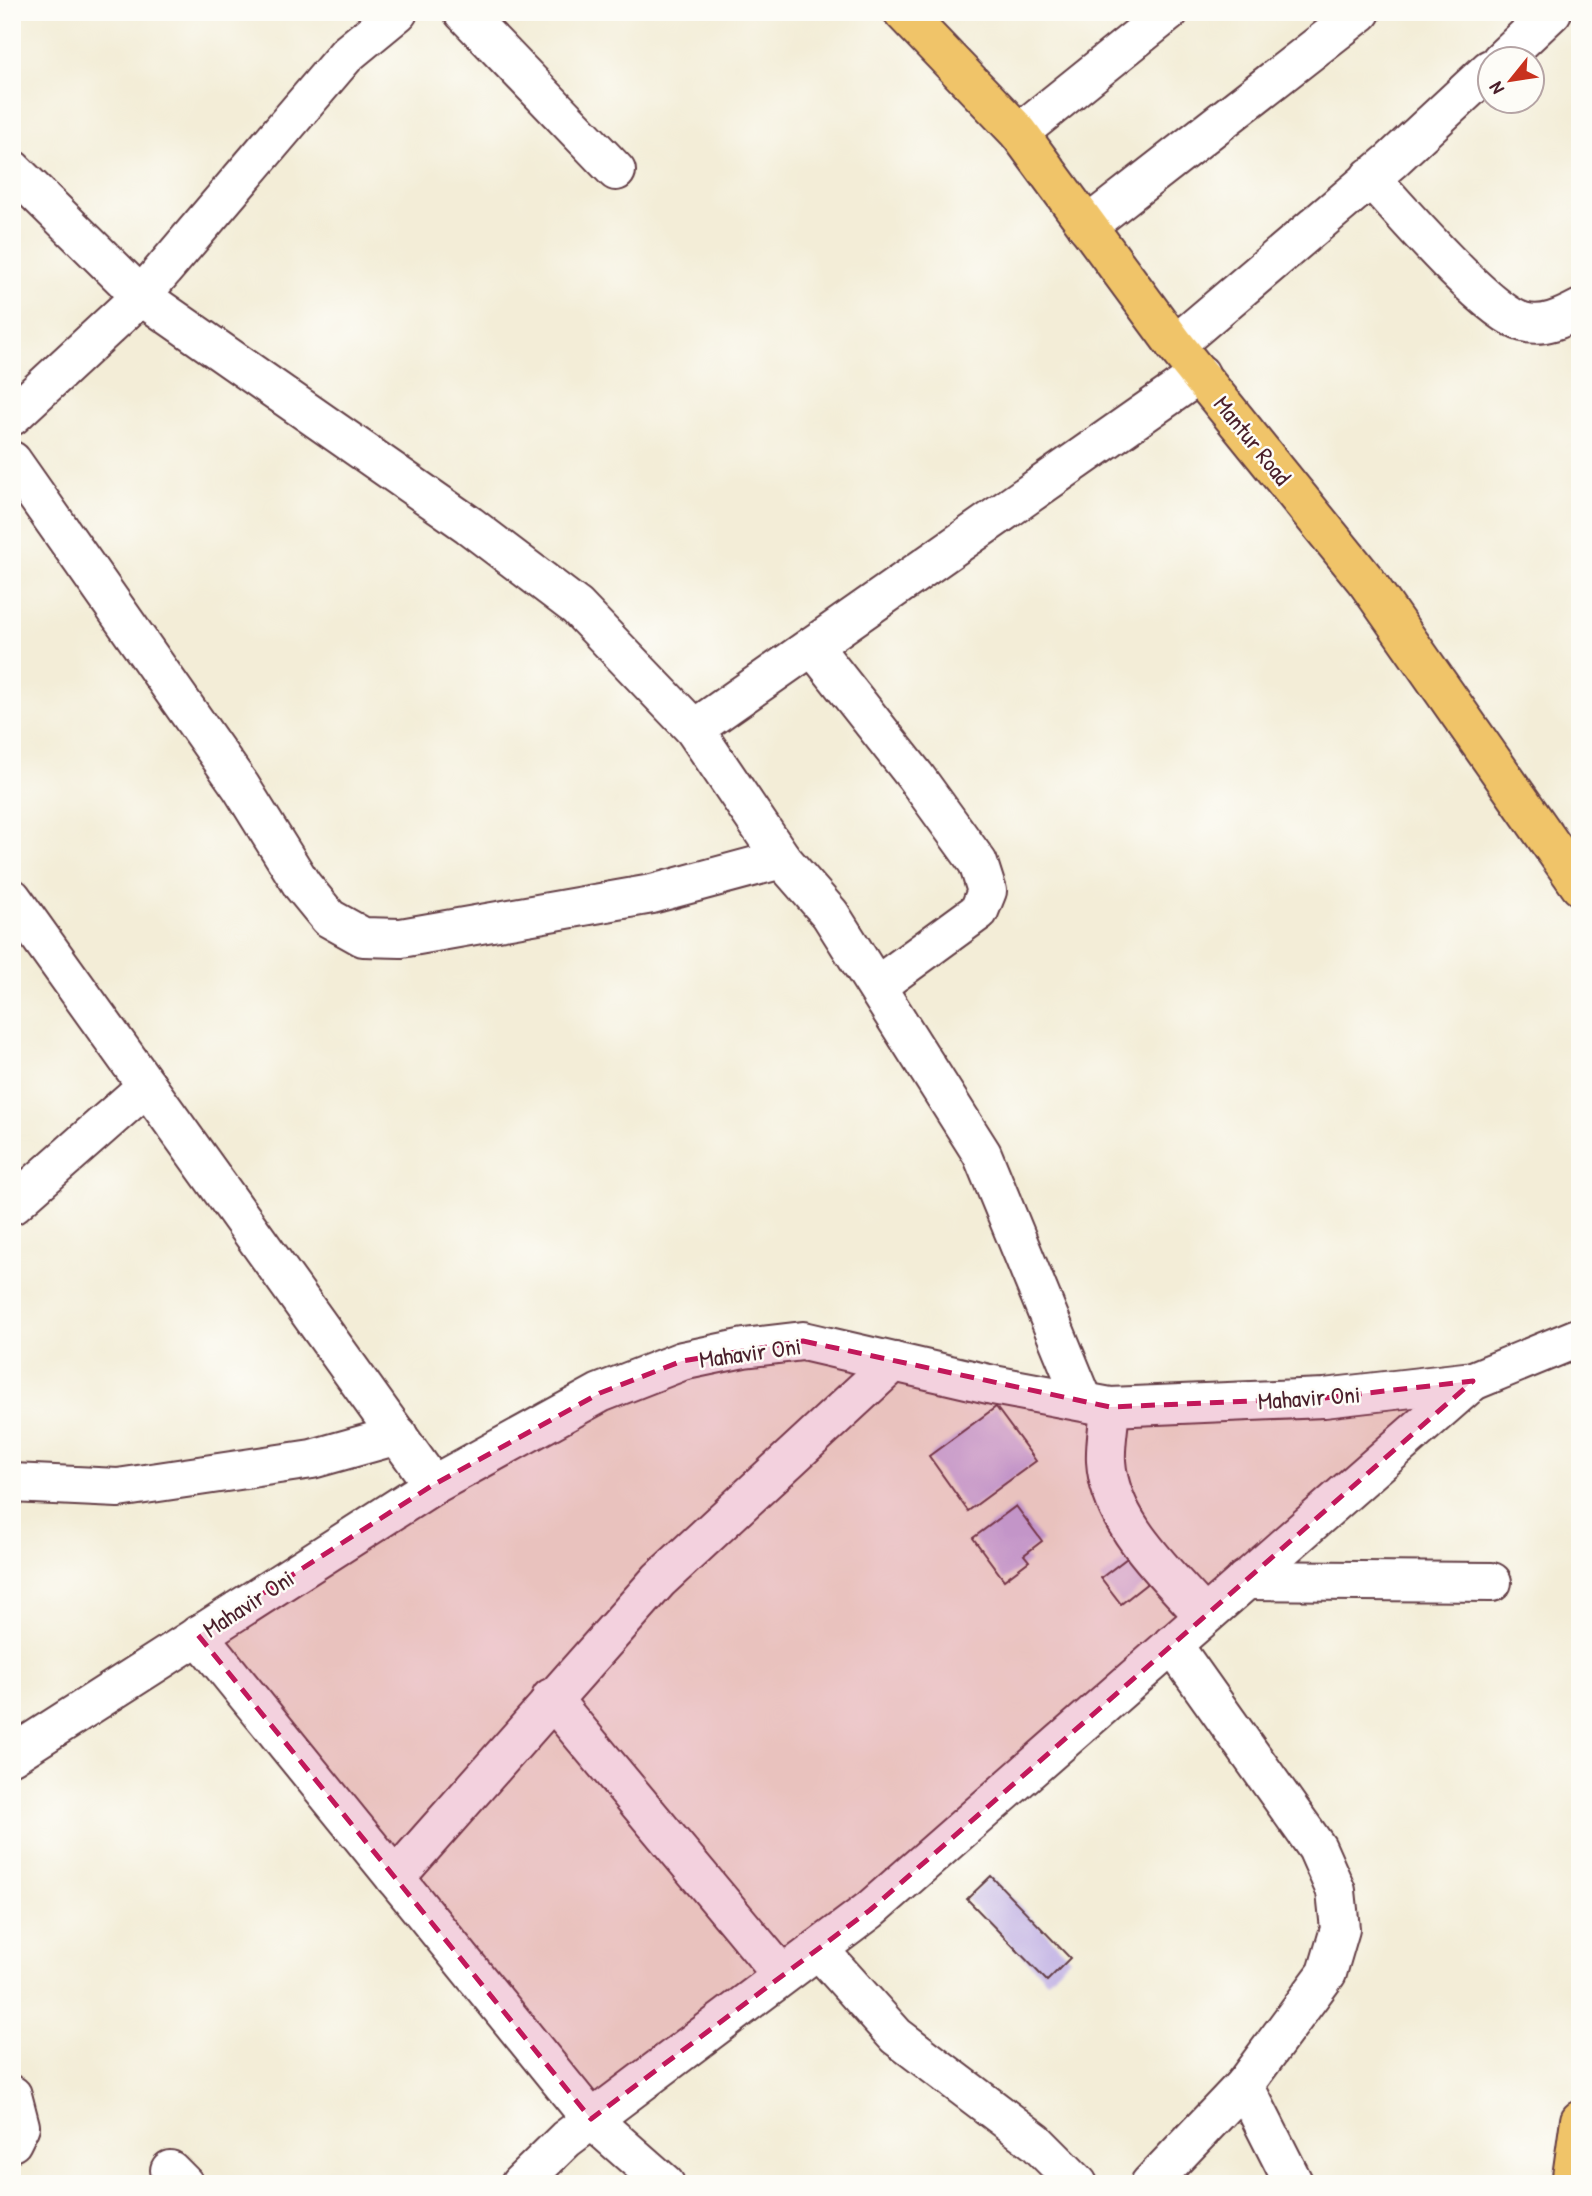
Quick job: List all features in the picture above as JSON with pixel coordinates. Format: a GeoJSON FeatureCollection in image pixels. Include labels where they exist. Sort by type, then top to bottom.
{"type":"FeatureCollection","features":[{"type":"Feature","properties":{"kind":"main road","name":"Mantur Road"},"geometry":{"type":"LineString","coordinates":[[903,12],[1019,133],[1175,345],[1367,582],[1580,886]]}},
{"type":"Feature","properties":{"kind":"main road"},"geometry":{"type":"LineString","coordinates":[[1571,2184],[1580,2120]]}},
{"type":"Feature","properties":{"kind":"street"},"geometry":{"type":"LineString","coordinates":[[12,416],[141,296],[347,54],[398,12]]}},
{"type":"Feature","properties":{"kind":"street"},"geometry":{"type":"LineString","coordinates":[[463,12],[616,171]]}},
{"type":"Feature","properties":{"kind":"street"},"geometry":{"type":"LineString","coordinates":[[1019,133],[1169,12]]}},
{"type":"Feature","properties":{"kind":"street"},"geometry":{"type":"LineString","coordinates":[[1087,226],[1361,12]]}},
{"type":"Feature","properties":{"kind":"street"},"geometry":{"type":"LineString","coordinates":[[1516,46],[1552,12]]}},
{"type":"Feature","properties":{"kind":"street"},"geometry":{"type":"LineString","coordinates":[[1175,345],[1476,82]]}},
{"type":"Feature","properties":{"kind":"street"},"geometry":{"type":"LineString","coordinates":[[12,169],[141,296],[469,525],[577,607],[694,729],[782,859],[830,914],[982,1154],[1096,1404],[1116,1504],[1132,1532],[1204,1616]]}},
{"type":"Feature","properties":{"kind":"street"},"geometry":{"type":"LineString","coordinates":[[1370,177],[1492,303],[1523,322],[1557,321],[1580,309]]}},
{"type":"Feature","properties":{"kind":"street"},"geometry":{"type":"LineString","coordinates":[[694,729],[814,648],[1200,374]]}},
{"type":"Feature","properties":{"kind":"street"},"geometry":{"type":"LineString","coordinates":[[12,461],[242,787],[302,885],[330,918],[363,937],[401,938],[652,894],[782,859]]}},
{"type":"Feature","properties":{"kind":"street"},"geometry":{"type":"LineString","coordinates":[[814,648],[915,776],[978,863],[988,891],[979,911],[877,985]]}},
{"type":"Feature","properties":{"kind":"street"},"geometry":{"type":"LineString","coordinates":[[12,898],[433,1485]]}},
{"type":"Feature","properties":{"kind":"street"},"geometry":{"type":"LineString","coordinates":[[12,1205],[147,1086]]}},
{"type":"Feature","properties":{"kind":"street","name":"Mahavir Oni"},"geometry":{"type":"LineString","coordinates":[[12,1755],[433,1485],[600,1393],[682,1361],[744,1348],[803,1341],[993,1385],[1096,1404],[1324,1398],[1473,1381],[1580,1337]]}},
{"type":"Feature","properties":{"kind":"street"},"geometry":{"type":"LineString","coordinates":[[395,1878],[551,1698],[659,1580],[894,1362]]}},
{"type":"Feature","properties":{"kind":"street"},"geometry":{"type":"LineString","coordinates":[[520,2184],[566,2139],[591,2119],[870,1910],[1473,1381]]}},
{"type":"Feature","properties":{"kind":"street"},"geometry":{"type":"LineString","coordinates":[[12,1483],[118,1488],[312,1459],[398,1435]]}},
{"type":"Feature","properties":{"kind":"street"},"geometry":{"type":"LineString","coordinates":[[1245,1580],[1492,1582]]}},
{"type":"Feature","properties":{"kind":"street"},"geometry":{"type":"LineString","coordinates":[[198,1635],[591,2119],[665,2184]]}},
{"type":"Feature","properties":{"kind":"street"},"geometry":{"type":"LineString","coordinates":[[1150,2184],[1244,2085],[1326,1973],[1340,1929],[1336,1891],[1317,1848],[1172,1644]]}},
{"type":"Feature","properties":{"kind":"street"},"geometry":{"type":"LineString","coordinates":[[551,1698],[782,1975]]}},
{"type":"Feature","properties":{"kind":"street"},"geometry":{"type":"LineString","coordinates":[[818,1949],[896,2036],[1037,2142],[1078,2184]]}},
{"type":"Feature","properties":{"kind":"street"},"geometry":{"type":"LineString","coordinates":[[1244,2085],[1294,2184]]}},
{"type":"Feature","properties":{"kind":"street"},"geometry":{"type":"LineString","coordinates":[[12,2095],[20,2126],[12,2142]]}},
{"type":"Feature","properties":{"kind":"highlighted area"},"geometry":{"type":"Polygon","coordinates":[[[803,1341],[1110,1407],[1324,1398],[1473,1381],[870,1910],[591,2119],[198,1635],[433,1485],[600,1393],[682,1361],[803,1341]]]}},
{"type":"Feature","properties":{"kind":"building"},"geometry":{"type":"Polygon","coordinates":[[[996,1407],[1036,1461],[968,1511],[929,1456],[996,1407]]]}},
{"type":"Feature","properties":{"kind":"building"},"geometry":{"type":"Polygon","coordinates":[[[1016,1506],[1042,1541],[1024,1555],[1029,1561],[1004,1580],[973,1538],[1016,1506]]]}},
{"type":"Feature","properties":{"kind":"building"},"geometry":{"type":"Polygon","coordinates":[[[1135,1552],[1154,1578],[1121,1604],[1101,1578],[1135,1552]]]}},
{"type":"Feature","properties":{"kind":"building"},"geometry":{"type":"Polygon","coordinates":[[[991,1876],[1070,1958],[1047,1981],[967,1899],[991,1876]]]}}]}
